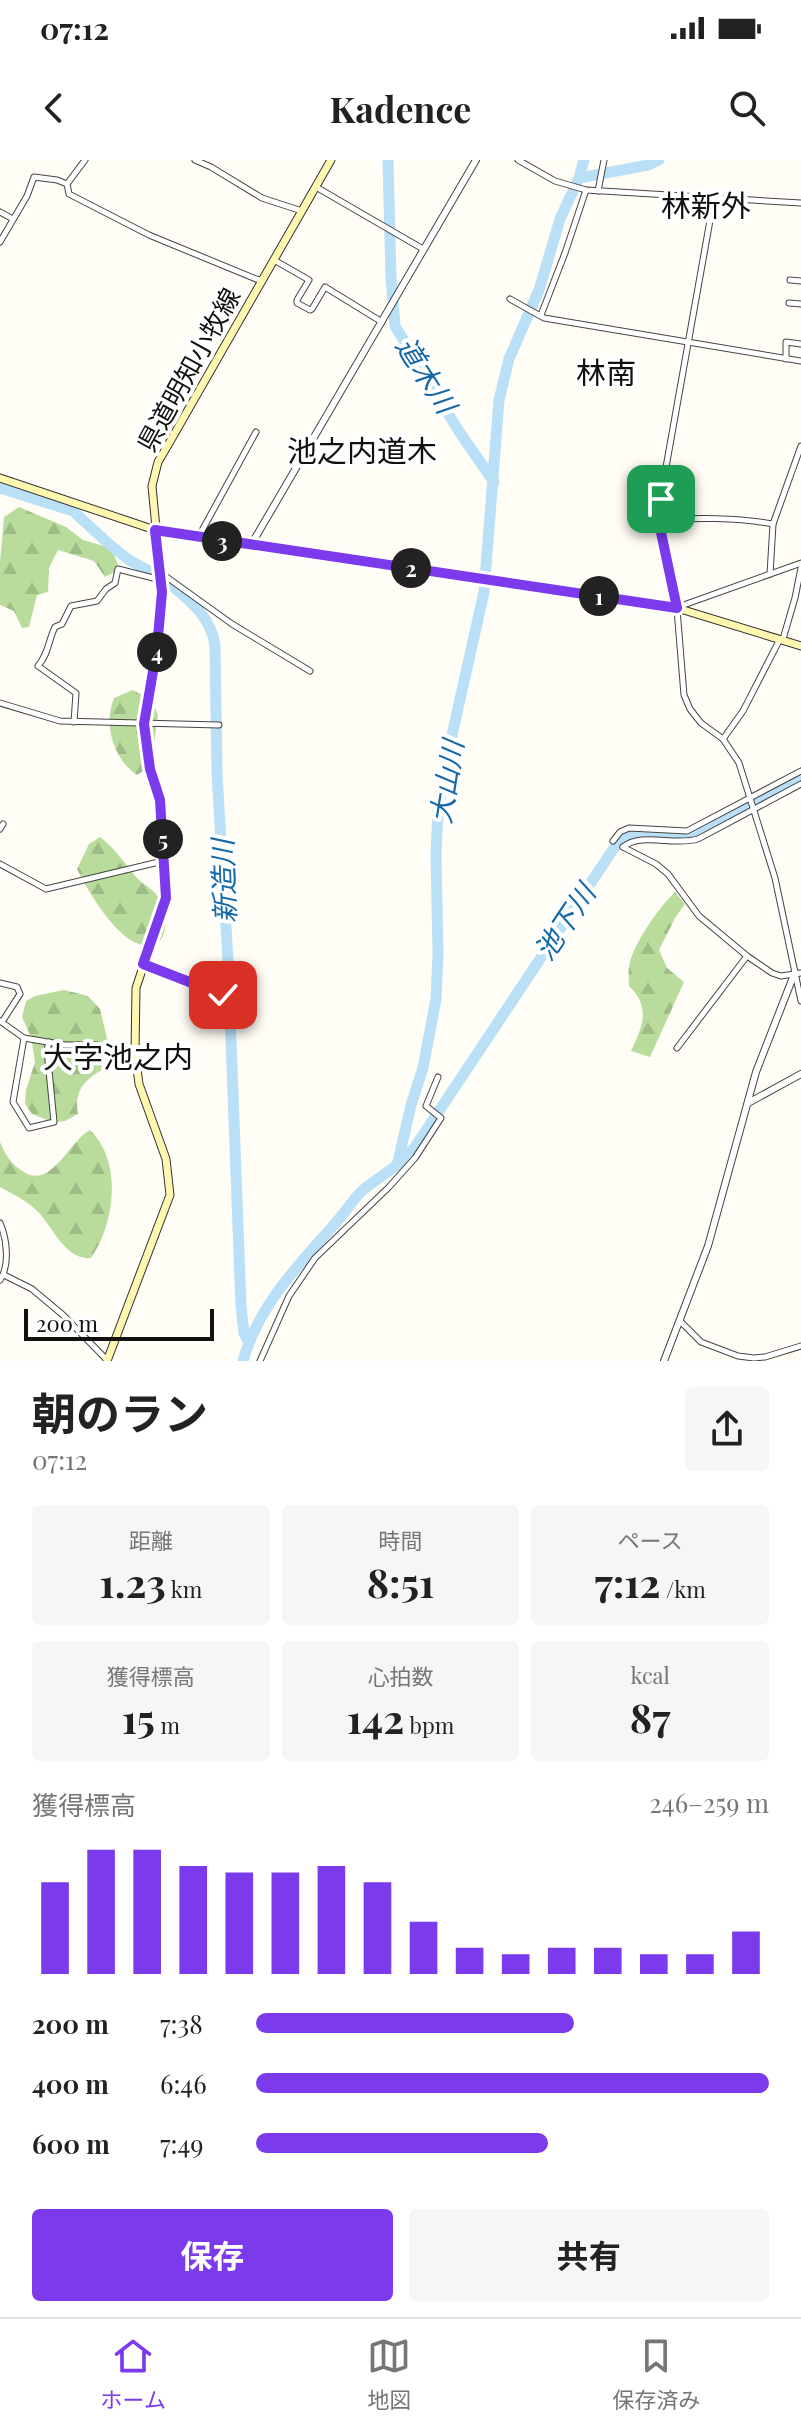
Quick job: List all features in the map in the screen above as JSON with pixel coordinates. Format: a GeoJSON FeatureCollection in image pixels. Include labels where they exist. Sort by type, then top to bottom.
{"type":"FeatureCollection","features":[{"type":"Feature","properties":{"kind":"main road","name":"県道明知小牧線"},"geometry":{"type":"LineString","coordinates":[[108,1361],[170,1195],[166,1159],[139,1084],[135,1053],[136,988],[166,898],[160,800],[150,769],[144,724],[157,648],[161,577],[152,486],[158,462],[331,160]]}},
{"type":"Feature","properties":{"kind":"main road"},"geometry":{"type":"LineString","coordinates":[[0,478],[155,530],[677,608],[801,646]]}},
{"type":"Feature","properties":{"kind":"street"},"geometry":{"type":"LineString","coordinates":[[85,160],[67,184],[69,194],[127,225],[262,280]]}},
{"type":"Feature","properties":{"kind":"street"},"geometry":{"type":"LineString","coordinates":[[195,160],[262,198],[302,211]]}},
{"type":"Feature","properties":{"kind":"street"},"geometry":{"type":"LineString","coordinates":[[251,545],[476,160]]}},
{"type":"Feature","properties":{"kind":"street"},"geometry":{"type":"LineString","coordinates":[[518,160],[555,181],[586,190],[801,203]]}},
{"type":"Feature","properties":{"kind":"street"},"geometry":{"type":"LineString","coordinates":[[598,191],[604,160]]}},
{"type":"Feature","properties":{"kind":"street"},"geometry":{"type":"LineString","coordinates":[[0,242],[27,196],[34,177],[67,184]]}},
{"type":"Feature","properties":{"kind":"street"},"geometry":{"type":"LineString","coordinates":[[316,187],[423,249]]}},
{"type":"Feature","properties":{"kind":"street"},"geometry":{"type":"LineString","coordinates":[[540,314],[555,282],[586,190]]}},
{"type":"Feature","properties":{"kind":"street"},"geometry":{"type":"LineString","coordinates":[[714,198],[658,512],[659,523],[677,608],[684,695],[701,723],[723,739],[739,763],[775,878],[798,973],[801,1001]]}},
{"type":"Feature","properties":{"kind":"street"},"geometry":{"type":"LineString","coordinates":[[0,212],[13,219]]}},
{"type":"Feature","properties":{"kind":"street"},"geometry":{"type":"LineString","coordinates":[[274,260],[309,280],[297,303],[312,309],[325,287],[382,322]]}},
{"type":"Feature","properties":{"kind":"street"},"geometry":{"type":"LineString","coordinates":[[790,280],[801,281]]}},
{"type":"Feature","properties":{"kind":"street"},"geometry":{"type":"LineString","coordinates":[[511,299],[544,318],[801,361]]}},
{"type":"Feature","properties":{"kind":"street"},"geometry":{"type":"LineString","coordinates":[[789,303],[801,304]]}},
{"type":"Feature","properties":{"kind":"street"},"geometry":{"type":"LineString","coordinates":[[786,359],[786,342],[801,344]]}},
{"type":"Feature","properties":{"kind":"street"},"geometry":{"type":"LineString","coordinates":[[198,537],[256,432]]}},
{"type":"Feature","properties":{"kind":"street"},"geometry":{"type":"LineString","coordinates":[[770,574],[773,524],[801,446]]}},
{"type":"Feature","properties":{"kind":"street"},"geometry":{"type":"LineString","coordinates":[[659,523],[740,520],[773,524]]}},
{"type":"Feature","properties":{"kind":"street"},"geometry":{"type":"LineString","coordinates":[[677,608],[801,566],[795,598],[781,639],[743,711],[723,739]]}},
{"type":"Feature","properties":{"kind":"street"},"geometry":{"type":"LineString","coordinates":[[74,722],[76,693],[38,666],[48,652],[55,627],[62,624],[71,606],[97,601],[115,583],[118,569],[161,577],[310,671]]}},
{"type":"Feature","properties":{"kind":"street"},"geometry":{"type":"LineString","coordinates":[[0,703],[60,721],[219,725]]}},
{"type":"Feature","properties":{"kind":"street"},"geometry":{"type":"LineString","coordinates":[[613,841],[620,832],[629,828],[683,833],[711,821],[801,771]]}},
{"type":"Feature","properties":{"kind":"street"},"geometry":{"type":"LineString","coordinates":[[798,973],[787,976],[772,973],[747,956],[699,916],[668,874],[656,864],[623,847],[629,841],[638,839],[686,843],[698,839],[801,784]]}},
{"type":"Feature","properties":{"kind":"street"},"geometry":{"type":"LineString","coordinates":[[0,864],[46,889],[163,861]]}},
{"type":"Feature","properties":{"kind":"street"},"geometry":{"type":"LineString","coordinates":[[677,1048],[747,956]]}},
{"type":"Feature","properties":{"kind":"street"},"geometry":{"type":"LineString","coordinates":[[143,964],[236,1000]]}},
{"type":"Feature","properties":{"kind":"street"},"geometry":{"type":"LineString","coordinates":[[664,1361],[708,1246],[756,1072],[798,973]]}},
{"type":"Feature","properties":{"kind":"street"},"geometry":{"type":"LineString","coordinates":[[0,983],[17,987],[20,994],[1,1022],[24,1038],[79,1046],[96,1045],[135,1053]]}},
{"type":"Feature","properties":{"kind":"street"},"geometry":{"type":"LineString","coordinates":[[24,1038],[13,1102],[29,1128],[54,1122],[47,1050],[49,1042]]}},
{"type":"Feature","properties":{"kind":"street"},"geometry":{"type":"LineString","coordinates":[[748,1103],[801,1074]]}},
{"type":"Feature","properties":{"kind":"street"},"geometry":{"type":"LineString","coordinates":[[260,1361],[289,1296],[315,1258],[389,1187],[415,1158],[441,1118],[426,1106],[438,1077]]}},
{"type":"Feature","properties":{"kind":"street"},"geometry":{"type":"LineString","coordinates":[[0,1223],[5,1237],[2,1277],[32,1289],[108,1361]]}},
{"type":"Feature","properties":{"kind":"street"},"geometry":{"type":"LineString","coordinates":[[680,1321],[701,1342],[738,1356],[765,1357],[801,1346]]}},
{"type":"Feature","properties":{"kind":"green space"},"geometry":{"type":"Polygon","coordinates":[[[19,507],[66,527],[83,540],[104,546],[114,555],[118,565],[115,572],[105,577],[94,561],[58,550],[49,568],[48,592],[37,595],[29,627],[22,628],[14,611],[0,605],[4,517],[19,507]]]}},
{"type":"Feature","properties":{"kind":"green space"},"geometry":{"type":"Polygon","coordinates":[[[133,690],[152,701],[158,715],[151,766],[137,775],[116,750],[110,730],[114,698],[133,690]]]}},
{"type":"Feature","properties":{"kind":"green space"},"geometry":{"type":"Polygon","coordinates":[[[100,837],[161,902],[165,930],[157,943],[149,946],[139,944],[120,932],[103,912],[77,869],[89,844],[100,837]]]}},
{"type":"Feature","properties":{"kind":"green space"},"geometry":{"type":"Polygon","coordinates":[[[675,892],[685,904],[659,950],[667,968],[684,982],[650,1057],[631,1051],[643,1017],[640,1002],[629,986],[629,967],[635,948],[648,926],[675,892]]]}},
{"type":"Feature","properties":{"kind":"green space"},"geometry":{"type":"Polygon","coordinates":[[[64,990],[88,996],[100,1009],[107,1038],[116,1048],[128,1054],[83,1085],[77,1102],[78,1114],[65,1121],[50,1123],[32,1114],[25,1104],[35,1062],[31,1037],[22,1017],[26,1001],[64,990]]]}},
{"type":"Feature","properties":{"kind":"green space"},"geometry":{"type":"Polygon","coordinates":[[[90,1130],[101,1143],[107,1159],[112,1193],[106,1228],[91,1258],[73,1254],[34,1208],[0,1187],[0,1142],[12,1163],[34,1176],[52,1169],[90,1130]]]}},
{"type":"Feature","properties":{"kind":"waterway","name":"道木川"},"geometry":{"type":"LineString","coordinates":[[388,160],[395,326],[458,430],[494,482]]}},
{"type":"Feature","properties":{"kind":"waterway","name":"大山川"},"geometry":{"type":"LineString","coordinates":[[397,1166],[423,1068],[436,999],[438,811],[484,592],[499,400],[509,359],[539,290],[560,219],[584,160]]}},
{"type":"Feature","properties":{"kind":"waterway"},"geometry":{"type":"LineString","coordinates":[[579,178],[648,165],[659,160]]}},
{"type":"Feature","properties":{"kind":"waterway","name":"新造川"},"geometry":{"type":"LineString","coordinates":[[0,488],[73,511],[129,560],[155,574]]}},
{"type":"Feature","properties":{"kind":"waterway","name":"新造川"},"geometry":{"type":"LineString","coordinates":[[168,582],[204,617],[215,645],[217,774],[228,961],[241,1306],[248,1341]]}},
{"type":"Feature","properties":{"kind":"waterway","name":"池下川"},"geometry":{"type":"LineString","coordinates":[[243,1361],[259,1321],[296,1268],[360,1193],[415,1147],[620,839],[638,833],[670,839],[695,834],[801,776]]}},
{"type":"Feature","properties":{"kind":"district","name":"林新外"},"geometry":{"type":"Point","coordinates":[706,207]}},
{"type":"Feature","properties":{"kind":"district","name":"林南"},"geometry":{"type":"Point","coordinates":[606,374]}},
{"type":"Feature","properties":{"kind":"district","name":"池之内道木"},"geometry":{"type":"Point","coordinates":[362,452]}},
{"type":"Feature","properties":{"kind":"district","name":"大字池之内"},"geometry":{"type":"Point","coordinates":[118,1058]}},
{"type":"Feature","properties":{"kind":"route"},"geometry":{"type":"LineString","coordinates":[[223,995],[143,964],[166,898],[160,800],[150,769],[144,724],[157,648],[162,592],[155,530],[677,608],[659,523],[661,499]]}}]}
